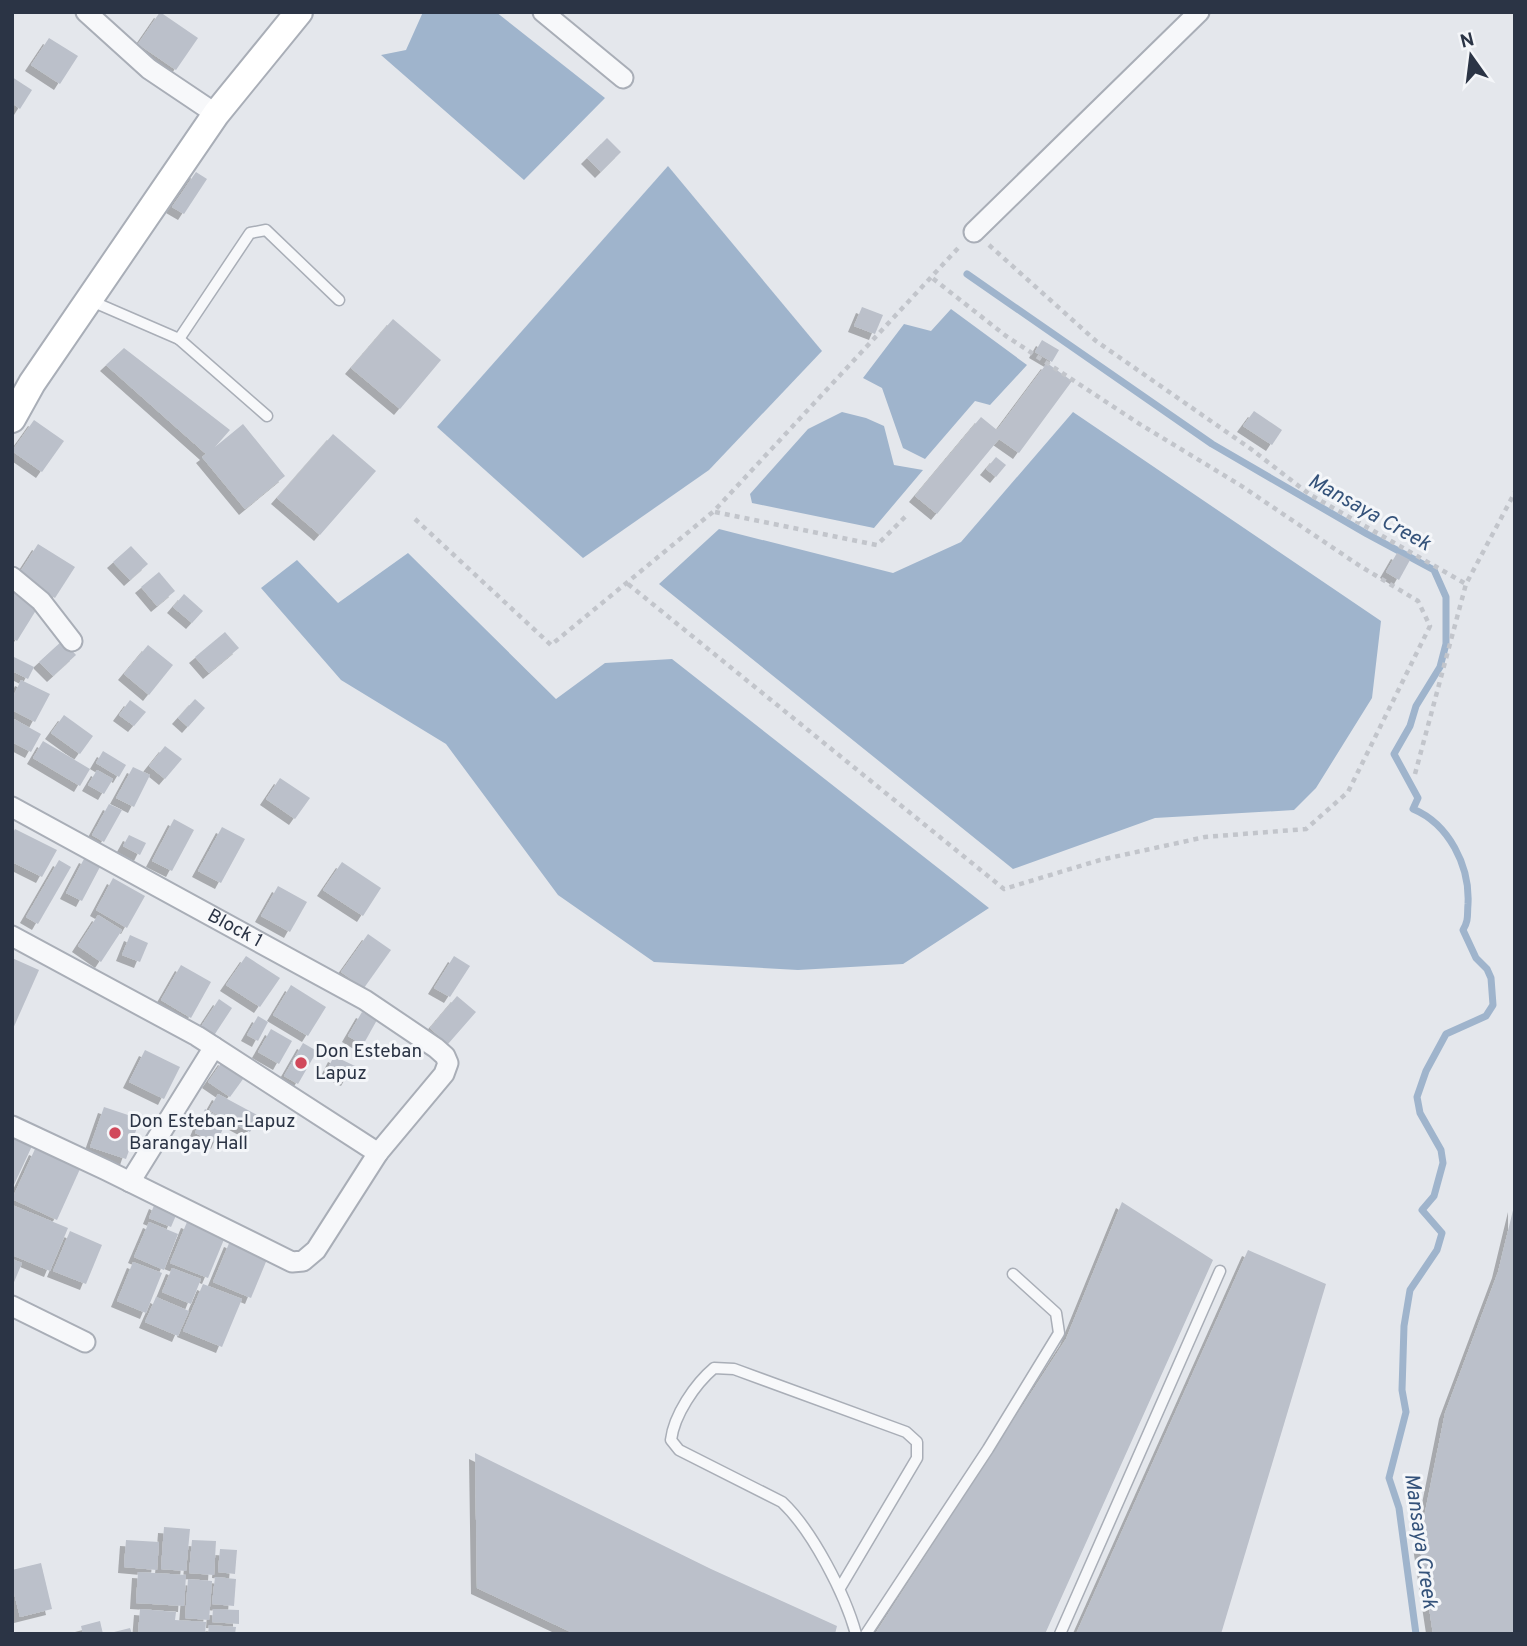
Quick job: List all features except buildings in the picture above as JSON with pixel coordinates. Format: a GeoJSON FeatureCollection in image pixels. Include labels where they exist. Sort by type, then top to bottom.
{"type":"FeatureCollection","features":[{"type":"Feature","properties":{"kind":"street"},"geometry":{"type":"LineString","coordinates":[[86,12],[149,69],[216,114]]}},
{"type":"Feature","properties":{"kind":"street"},"geometry":{"type":"LineString","coordinates":[[12,419],[32,383],[216,114],[299,12]]}},
{"type":"Feature","properties":{"kind":"street"},"geometry":{"type":"LineString","coordinates":[[543,12],[623,78]]}},
{"type":"Feature","properties":{"kind":"street"},"geometry":{"type":"LineString","coordinates":[[974,232],[1199,12]]}},
{"type":"Feature","properties":{"kind":"street"},"geometry":{"type":"LineString","coordinates":[[12,578],[41,601],[72,641]]}},
{"type":"Feature","properties":{"kind":"street","name":"Block 1"},"geometry":{"type":"LineString","coordinates":[[13,811],[365,1000],[445,1056],[448,1063],[444,1074],[378,1153]]}},
{"type":"Feature","properties":{"kind":"street"},"geometry":{"type":"LineString","coordinates":[[12,936],[214,1047],[378,1153],[316,1250],[303,1261],[292,1262],[12,1126]]}},
{"type":"Feature","properties":{"kind":"street"},"geometry":{"type":"LineString","coordinates":[[130,1182],[214,1047]]}},
{"type":"Feature","properties":{"kind":"street"},"geometry":{"type":"LineString","coordinates":[[12,1306],[85,1342]]}},
{"type":"Feature","properties":{"kind":"lane"},"geometry":{"type":"LineString","coordinates":[[179,339],[250,233],[266,230],[339,300]]}},
{"type":"Feature","properties":{"kind":"lane"},"geometry":{"type":"LineString","coordinates":[[89,300],[179,339],[267,416]]}},
{"type":"Feature","properties":{"kind":"lane"},"geometry":{"type":"LineString","coordinates":[[1060,1634],[1220,1271]]}},
{"type":"Feature","properties":{"kind":"lane"},"geometry":{"type":"LineString","coordinates":[[866,1634],[974,1471],[1059,1333],[1056,1313],[1013,1275]]}},
{"type":"Feature","properties":{"kind":"lane"},"geometry":{"type":"LineString","coordinates":[[840,1588],[917,1458],[917,1442],[906,1432],[734,1370],[714,1368],[702,1378],[673,1427],[671,1440],[679,1450],[782,1502],[794,1513],[840,1588],[856,1634]]}},
{"type":"Feature","properties":{"kind":"path"},"geometry":{"type":"LineString","coordinates":[[415,519],[551,645],[714,512],[974,232],[1096,341],[1251,449],[1309,494],[1466,584]]}},
{"type":"Feature","properties":{"kind":"path"},"geometry":{"type":"LineString","coordinates":[[628,584],[1004,889],[1100,860],[1205,837],[1306,829],[1348,792],[1430,626],[1418,601],[1006,336],[931,277]]}},
{"type":"Feature","properties":{"kind":"path"},"geometry":{"type":"LineString","coordinates":[[1415,774],[1466,584],[1515,492]]}},
{"type":"Feature","properties":{"kind":"path"},"geometry":{"type":"LineString","coordinates":[[714,512],[877,545],[908,514]]}},
{"type":"Feature","properties":{"kind":"water"},"geometry":{"type":"Polygon","coordinates":[[[423,12],[496,12],[605,98],[524,180],[381,55],[406,50],[423,12]]]}},
{"type":"Feature","properties":{"kind":"water"},"geometry":{"type":"Polygon","coordinates":[[[668,166],[822,351],[709,470],[583,558],[437,427],[668,166]]]}},
{"type":"Feature","properties":{"kind":"water"},"geometry":{"type":"Polygon","coordinates":[[[951,309],[1027,365],[990,405],[975,401],[925,459],[903,448],[882,388],[863,378],[904,324],[931,331],[951,309]]]}},
{"type":"Feature","properties":{"kind":"water"},"geometry":{"type":"Polygon","coordinates":[[[842,412],[884,426],[894,465],[923,470],[874,528],[752,503],[750,494],[808,429],[842,412]]]}},
{"type":"Feature","properties":{"kind":"water"},"geometry":{"type":"Polygon","coordinates":[[[1073,412],[1381,621],[1372,698],[1316,788],[1294,810],[1155,818],[1013,869],[659,584],[719,529],[893,573],[961,542],[1073,412]]]}},
{"type":"Feature","properties":{"kind":"water"},"geometry":{"type":"Polygon","coordinates":[[[408,553],[556,699],[605,663],[672,659],[989,908],[903,964],[798,970],[654,962],[558,895],[446,744],[341,680],[261,588],[297,560],[338,603],[408,553]]]}},
{"type":"Feature","properties":{"kind":"waterway","name":"Mansaya Creek"},"geometry":{"type":"LineString","coordinates":[[967,274],[1212,444],[1434,570],[1446,597],[1446,644],[1440,667],[1416,706],[1410,726],[1394,754],[1418,798],[1413,809],[1437,825],[1447,836],[1461,861],[1468,890],[1467,917],[1463,930],[1476,958],[1487,969],[1491,978],[1493,1005],[1486,1016],[1446,1034],[1426,1071],[1417,1097],[1420,1113],[1441,1150],[1443,1163],[1434,1196],[1422,1210],[1442,1233],[1437,1250],[1410,1290],[1404,1326],[1402,1390],[1406,1412],[1389,1478],[1399,1508],[1416,1634]]}},
{"type":"Feature","properties":{"kind":"place","name":"Don Esteban Lapuz"},"geometry":{"type":"Point","coordinates":[301,1063]}},
{"type":"Feature","properties":{"kind":"place","name":"Don Esteban-Lapuz Barangay Hall"},"geometry":{"type":"Point","coordinates":[115,1133]}}]}
